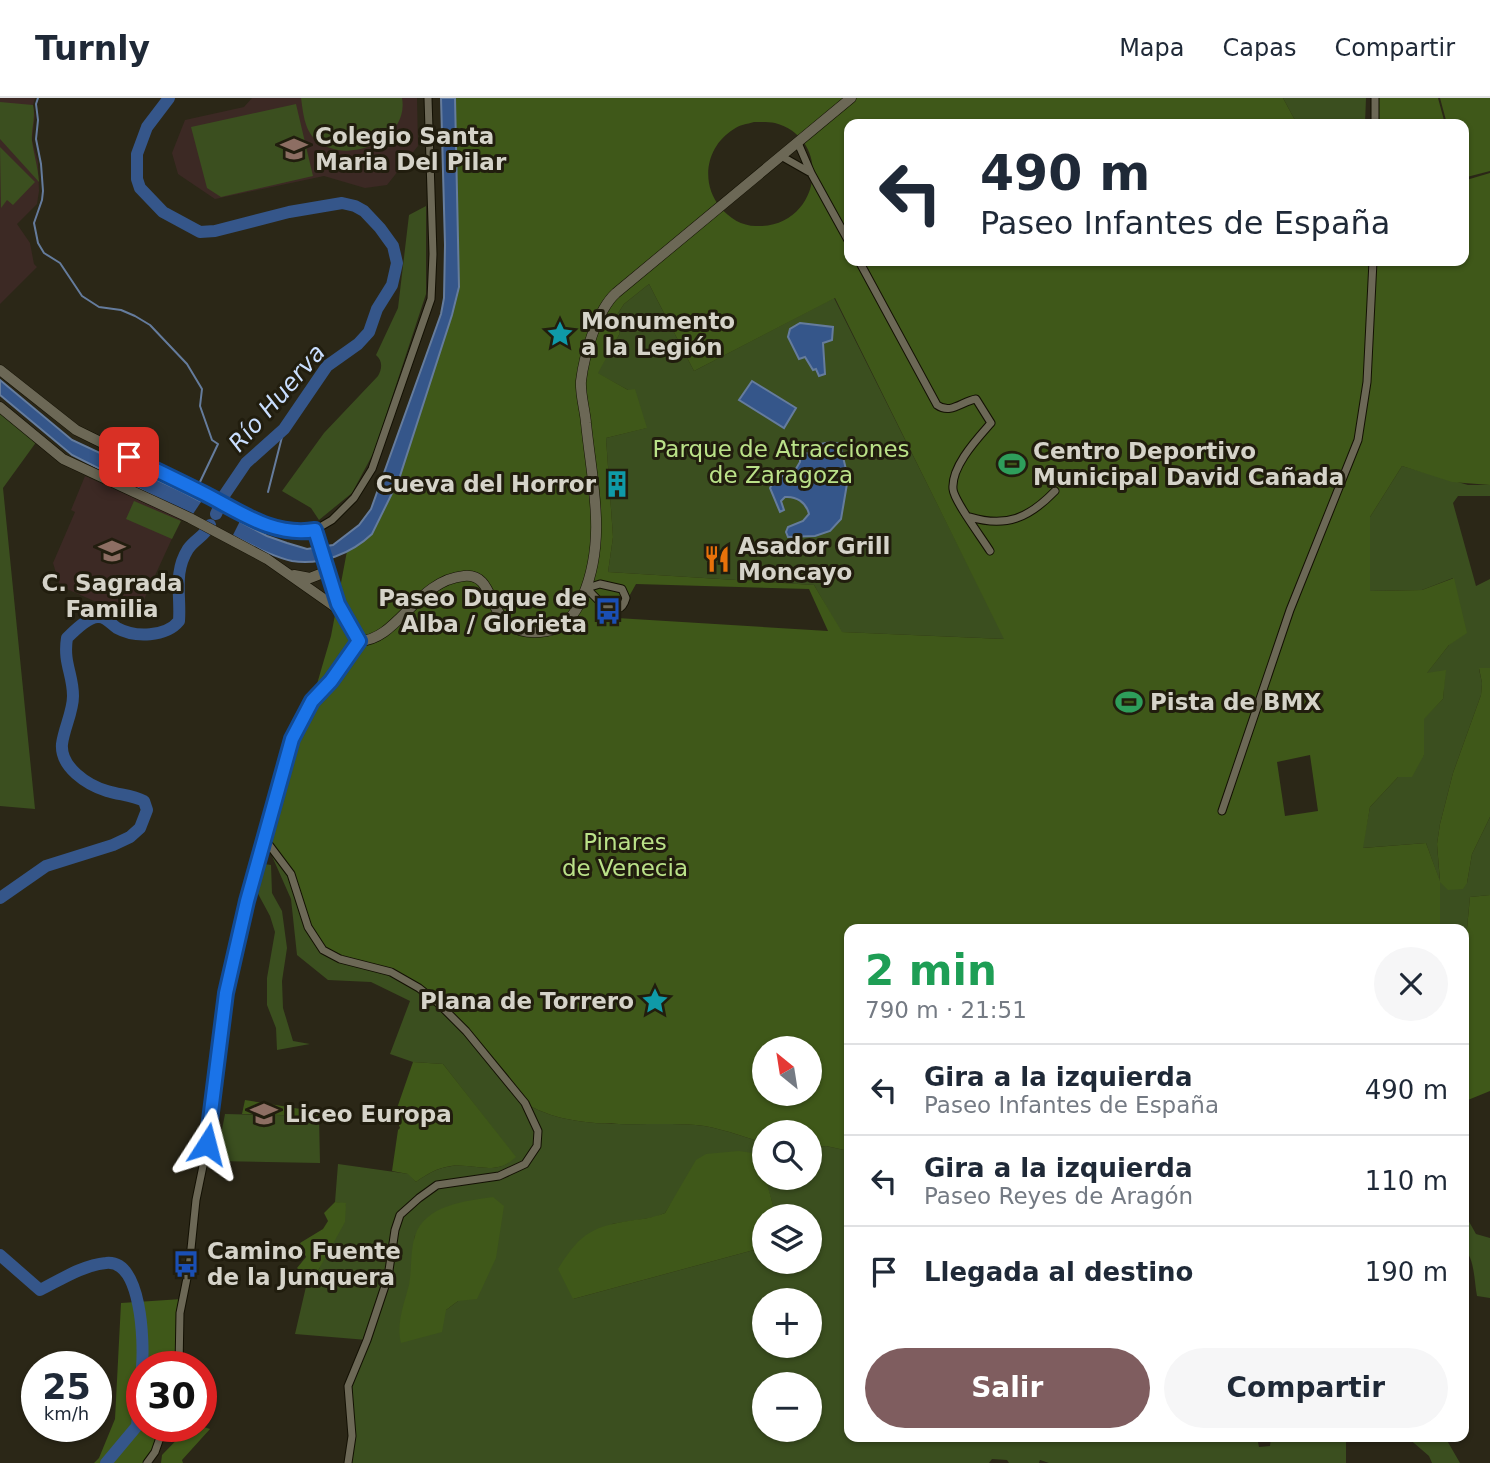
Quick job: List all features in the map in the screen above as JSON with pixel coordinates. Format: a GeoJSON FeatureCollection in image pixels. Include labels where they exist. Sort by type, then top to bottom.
{"type":"FeatureCollection","features":[{"type":"Feature","properties":{"kind":"street"},"geometry":{"type":"LineString","coordinates":[[0,370],[76,430],[243,516],[280,528],[303,531],[315,530],[332,520],[354,498],[372,469],[431,299],[433,254],[428,98]]}},
{"type":"Feature","properties":{"kind":"street"},"geometry":{"type":"LineString","coordinates":[[359,641],[371,640],[383,633],[422,595],[438,585],[467,575],[480,579],[488,589],[500,618],[511,627],[548,631],[565,624],[576,611],[587,588],[597,545],[581,384],[588,352],[605,306],[616,293],[851,98]]}},
{"type":"Feature","properties":{"kind":"street"},"geometry":{"type":"LineString","coordinates":[[1375,98],[1375,119]]}},
{"type":"Feature","properties":{"kind":"street"},"geometry":{"type":"LineString","coordinates":[[798,143],[844,233]]}},
{"type":"Feature","properties":{"kind":"street"},"geometry":{"type":"LineString","coordinates":[[781,156],[811,173]]}},
{"type":"Feature","properties":{"kind":"street"},"geometry":{"type":"LineString","coordinates":[[862,266],[938,407],[951,409],[976,399],[991,423],[967,450],[955,476],[953,490],[990,551]]}},
{"type":"Feature","properties":{"kind":"street"},"geometry":{"type":"LineString","coordinates":[[1222,811],[1290,610],[1358,440],[1367,382],[1373,266]]}},
{"type":"Feature","properties":{"kind":"street"},"geometry":{"type":"LineString","coordinates":[[0,407],[63,459],[231,540],[287,573],[342,612]]}},
{"type":"Feature","properties":{"kind":"street"},"geometry":{"type":"LineString","coordinates":[[969,516],[999,522],[1019,519],[1041,506],[1055,491]]}},
{"type":"Feature","properties":{"kind":"street"},"geometry":{"type":"LineString","coordinates":[[315,530],[342,612],[359,641]]}},
{"type":"Feature","properties":{"kind":"street"},"geometry":{"type":"LineString","coordinates":[[287,573],[310,578],[327,568]]}},
{"type":"Feature","properties":{"kind":"street"},"geometry":{"type":"LineString","coordinates":[[591,573],[600,584]]}},
{"type":"Feature","properties":{"kind":"street"},"geometry":{"type":"LineString","coordinates":[[600,584],[622,589],[626,598],[623,606],[618,609],[604,606],[587,588],[600,584]]}},
{"type":"Feature","properties":{"kind":"street"},"geometry":{"type":"LineString","coordinates":[[179,1351],[180,1313],[189,1268],[196,1200],[211,1128],[222,1012],[247,901],[298,724],[312,701],[331,681],[359,641]]}},
{"type":"Feature","properties":{"kind":"street"},"geometry":{"type":"LineString","coordinates":[[264,838],[290,874],[308,927],[323,950],[340,959],[391,972],[419,988],[439,1004],[466,1031],[525,1103],[538,1131],[537,1146],[525,1164],[499,1176],[438,1185],[400,1215],[395,1230],[388,1278],[369,1336],[348,1386],[352,1436],[348,1463]]}},
{"type":"Feature","properties":{"kind":"street"},"geometry":{"type":"LineString","coordinates":[[146,1463],[155,1452],[158,1442]]}},
{"type":"Feature","properties":{"kind":"shaded area"},"geometry":{"type":"Polygon","coordinates":[[[0,98],[35,98],[32,140],[38,162],[39,191],[37,204],[17,224],[30,243],[37,267],[0,304],[0,98]]]}},
{"type":"Feature","properties":{"kind":"shaded area","name":"Colegio Santa Maria Del Pilar"},"geometry":{"type":"Polygon","coordinates":[[[252,98],[417,98],[418,146],[387,185],[365,188],[324,176],[215,199],[178,174],[172,153],[185,120],[244,107],[252,98]]]}},
{"type":"Feature","properties":{"kind":"shaded area","name":"C. Sagrada Familia"},"geometry":{"type":"Polygon","coordinates":[[[85,476],[181,519],[135,619],[60,586],[53,563],[75,512],[71,510],[85,476]]]}},
{"type":"Feature","properties":{"kind":"green space"},"geometry":{"type":"Polygon","coordinates":[[[301,98],[402,98],[402,113],[396,126],[386,137],[357,150],[342,150],[327,147],[311,135],[301,98]]]}},
{"type":"Feature","properties":{"kind":"green space","name":"Pinares de Venecia"},"geometry":{"type":"Polygon","coordinates":[[[455,98],[1283,98],[1294,119],[844,119],[844,266],[1469,266],[1469,179],[1490,173],[1490,485],[1452,482],[1402,466],[1370,517],[1370,591],[1422,590],[1454,578],[1467,633],[1449,645],[1427,673],[1446,670],[1443,699],[1424,719],[1424,755],[1412,777],[1398,777],[1370,807],[1363,848],[1426,843],[1440,881],[1437,844],[1440,824],[1453,773],[1481,695],[1479,668],[1490,668],[1490,817],[1472,854],[1467,883],[1463,889],[1448,890],[1440,882],[1440,924],[844,924],[844,1150],[822,1146],[822,1120],[752,1120],[752,1139],[696,1125],[608,1124],[565,1119],[525,1103],[439,1004],[390,972],[323,950],[308,927],[291,874],[264,838],[292,739],[312,701],[331,636],[347,551],[372,534],[399,479],[459,287],[455,98]],[[751,123],[736,128],[717,145],[709,165],[710,187],[720,207],[727,215],[746,225],[778,223],[794,213],[806,199],[812,182],[812,163],[806,146],[794,132],[775,123],[751,123]],[[649,284],[624,304],[613,321],[620,333],[598,373],[628,390],[635,389],[647,428],[606,438],[613,537],[608,572],[814,585],[842,632],[1004,639],[835,298],[694,371],[649,284]],[[636,584],[617,618],[828,631],[809,589],[636,584]],[[1310,755],[1277,762],[1285,816],[1318,811],[1310,755]]]}},
{"type":"Feature","properties":{"kind":"green space"},"geometry":{"type":"Polygon","coordinates":[[[1283,98],[1366,98],[1365,119],[1294,119],[1283,98]]]}},
{"type":"Feature","properties":{"kind":"green space"},"geometry":{"type":"Polygon","coordinates":[[[1375,98],[1438,98],[1444,119],[1375,119],[1375,98]]]}},
{"type":"Feature","properties":{"kind":"green space"},"geometry":{"type":"Polygon","coordinates":[[[1440,98],[1490,98],[1490,171],[1469,176],[1469,119],[1446,119],[1440,98]]]}},
{"type":"Feature","properties":{"kind":"green space"},"geometry":{"type":"Polygon","coordinates":[[[0,102],[33,105],[32,141],[39,182],[0,139],[0,102]]]}},
{"type":"Feature","properties":{"kind":"green space"},"geometry":{"type":"Polygon","coordinates":[[[296,104],[313,176],[221,197],[207,188],[191,127],[296,104]]]}},
{"type":"Feature","properties":{"kind":"green space"},"geometry":{"type":"Polygon","coordinates":[[[0,147],[35,182],[13,205],[7,200],[1,208],[0,147]]]}},
{"type":"Feature","properties":{"kind":"green space"},"geometry":{"type":"Polygon","coordinates":[[[426,206],[426,294],[374,452],[352,493],[319,520],[311,508],[282,491],[324,433],[378,376],[381,362],[376,355],[398,308],[409,215],[426,206]]]}},
{"type":"Feature","properties":{"kind":"green space","name":"Parque de Atracciones de Zaragoza"},"geometry":{"type":"Polygon","coordinates":[[[649,284],[694,371],[834,298],[1005,639],[841,632],[814,585],[608,572],[613,537],[606,438],[646,428],[628,390],[597,373],[620,333],[613,321],[624,304],[649,284]]]}},
{"type":"Feature","properties":{"kind":"green space"},"geometry":{"type":"Polygon","coordinates":[[[0,408],[37,441],[3,488],[35,809],[0,806],[0,408]]]}},
{"type":"Feature","properties":{"kind":"green space"},"geometry":{"type":"Polygon","coordinates":[[[1402,466],[1468,485],[1490,485],[1490,496],[1458,496],[1453,503],[1476,586],[1490,579],[1490,668],[1479,669],[1481,695],[1453,773],[1440,824],[1437,844],[1440,882],[1426,843],[1362,848],[1370,807],[1398,777],[1424,755],[1424,718],[1443,699],[1445,671],[1426,674],[1449,645],[1453,578],[1422,590],[1370,591],[1370,517],[1402,466]]]}},
{"type":"Feature","properties":{"kind":"green space"},"geometry":{"type":"Polygon","coordinates":[[[134,501],[181,521],[172,539],[126,519],[134,501]]]}},
{"type":"Feature","properties":{"kind":"green space"},"geometry":{"type":"Polygon","coordinates":[[[1490,817],[1490,895],[1470,897],[1467,924],[1440,924],[1440,882],[1467,883],[1472,854],[1490,817]]]}},
{"type":"Feature","properties":{"kind":"green space"},"geometry":{"type":"Polygon","coordinates":[[[264,838],[391,972],[439,1004],[525,1103],[565,1119],[608,1124],[696,1125],[752,1139],[752,1158],[674,1199],[665,1213],[612,1224],[573,1299],[752,1251],[752,1274],[822,1274],[822,1204],[773,1204],[768,1190],[822,1190],[822,1146],[844,1150],[844,1442],[1258,1442],[1259,1447],[1270,1446],[1270,1442],[1346,1442],[1346,1463],[1049,1463],[1040,1460],[1039,1463],[1009,1463],[1007,1460],[992,1459],[989,1463],[348,1463],[348,1386],[367,1340],[295,1334],[308,1278],[319,1269],[346,1204],[335,1202],[338,1164],[409,1174],[416,1182],[447,1167],[493,1168],[508,1163],[515,1157],[443,1064],[413,1062],[390,1054],[410,1001],[371,982],[328,980],[297,955],[291,899],[264,838]],[[415,1235],[411,1275],[446,1310],[458,1301],[415,1235]]]}},
{"type":"Feature","properties":{"kind":"green space"},"geometry":{"type":"Polygon","coordinates":[[[257,863],[271,865],[272,893],[282,911],[287,948],[282,981],[283,1008],[293,1041],[310,1044],[277,1050],[276,1028],[267,1005],[267,978],[275,932],[256,890],[257,863]]]}},
{"type":"Feature","properties":{"kind":"green space"},"geometry":{"type":"Polygon","coordinates":[[[1490,895],[1490,1091],[1469,1100],[1467,924],[1470,897],[1490,895]]]}},
{"type":"Feature","properties":{"kind":"green space"},"geometry":{"type":"Polygon","coordinates":[[[413,1062],[443,1064],[516,1157],[493,1168],[446,1167],[416,1182],[408,1174],[392,1171],[400,1128],[395,1114],[413,1062]]]}},
{"type":"Feature","properties":{"kind":"green space"},"geometry":{"type":"Polygon","coordinates":[[[245,1100],[313,1111],[318,1109],[329,1116],[328,1123],[319,1122],[318,1116],[242,1114],[245,1100]]]}},
{"type":"Feature","properties":{"kind":"green space"},"geometry":{"type":"Polygon","coordinates":[[[225,1114],[319,1116],[320,1163],[216,1161],[225,1114]]]}},
{"type":"Feature","properties":{"kind":"green space"},"geometry":{"type":"Polygon","coordinates":[[[739,1151],[752,1153],[752,1190],[769,1190],[773,1204],[752,1204],[752,1251],[573,1299],[558,1269],[579,1241],[594,1230],[615,1223],[665,1213],[696,1160],[706,1154],[739,1151]]]}},
{"type":"Feature","properties":{"kind":"green space"},"geometry":{"type":"Polygon","coordinates":[[[493,1197],[504,1206],[496,1258],[477,1299],[458,1301],[446,1310],[442,1332],[401,1343],[400,1321],[409,1285],[413,1242],[420,1226],[427,1217],[447,1206],[493,1197]]]}},
{"type":"Feature","properties":{"kind":"green space"},"geometry":{"type":"Polygon","coordinates":[[[335,1202],[346,1203],[345,1222],[319,1269],[308,1278],[297,1268],[306,1257],[300,1243],[323,1229],[328,1221],[324,1213],[335,1202]]]}},
{"type":"Feature","properties":{"kind":"green space"},"geometry":{"type":"Polygon","coordinates":[[[1469,1222],[1476,1234],[1490,1238],[1490,1298],[1477,1296],[1469,1256],[1469,1222]]]}},
{"type":"Feature","properties":{"kind":"green space"},"geometry":{"type":"Polygon","coordinates":[[[182,1299],[180,1351],[126,1351],[126,1442],[157,1442],[147,1463],[94,1463],[106,1442],[112,1442],[121,1303],[182,1299]]]}},
{"type":"Feature","properties":{"kind":"green space"},"geometry":{"type":"Polygon","coordinates":[[[175,1442],[198,1442],[182,1460],[183,1463],[161,1463],[162,1455],[175,1442]]]}},
{"type":"Feature","properties":{"kind":"green space"},"geometry":{"type":"Polygon","coordinates":[[[1413,1442],[1448,1442],[1460,1463],[1432,1463],[1429,1456],[1413,1442]]]}},
{"type":"Feature","properties":{"kind":"water"},"geometry":{"type":"Polygon","coordinates":[[[441,98],[455,98],[459,287],[399,479],[372,534],[364,541],[346,552],[314,562],[288,560],[261,550],[72,455],[0,395],[0,380],[72,440],[181,491],[267,536],[307,549],[333,545],[359,525],[371,509],[441,314],[445,245],[441,98]]]}},
{"type":"Feature","properties":{"kind":"water"},"geometry":{"type":"Polygon","coordinates":[[[800,323],[833,327],[832,340],[823,343],[825,374],[819,376],[805,357],[799,359],[788,337],[790,329],[800,323]]]}},
{"type":"Feature","properties":{"kind":"water"},"geometry":{"type":"Polygon","coordinates":[[[752,381],[796,408],[784,428],[739,400],[752,381]]]}},
{"type":"Feature","properties":{"kind":"water"},"geometry":{"type":"Polygon","coordinates":[[[821,444],[840,444],[848,478],[841,519],[830,531],[815,536],[788,537],[788,527],[803,521],[809,514],[808,510],[800,501],[785,497],[781,501],[784,510],[780,512],[770,488],[778,474],[790,479],[800,462],[800,453],[815,453],[821,444]]]}},
{"type":"Feature","properties":{"kind":"pier"},"geometry":{"type":"Polygon","coordinates":[[[203,499],[241,519],[231,539],[191,517],[203,499]]]}},
{"type":"Feature","properties":{"kind":"waterway"},"geometry":{"type":"LineString","coordinates":[[38,98],[36,139],[43,191],[34,223],[38,243],[44,253],[60,263],[82,296],[99,307],[121,310],[150,325],[187,364],[202,389],[200,406],[212,440],[218,444],[199,484]]}},
{"type":"Feature","properties":{"kind":"waterway","name":"Río Huerva"},"geometry":{"type":"LineString","coordinates":[[169,98],[147,127],[137,154],[137,179],[140,188],[163,212],[200,232],[342,203],[364,211],[380,228],[393,246],[397,263],[392,285],[377,309],[369,332],[358,344],[327,366],[284,429],[246,463],[225,494],[216,514]]}},
{"type":"Feature","properties":{"kind":"waterway"},"geometry":{"type":"LineString","coordinates":[[268,492],[284,429]]}},
{"type":"Feature","properties":{"kind":"waterway","name":"Río Huerva"},"geometry":{"type":"LineString","coordinates":[[0,898],[46,866],[113,845],[130,837],[140,828],[147,810],[144,801],[107,791],[83,780],[65,760],[62,744],[73,696],[66,655],[67,638],[82,624],[95,617],[104,618],[117,628],[132,633],[158,633],[173,626],[179,621],[179,575],[183,558],[210,525]]}},
{"type":"Feature","properties":{"kind":"waterway","name":"Río Huerva"},"geometry":{"type":"LineString","coordinates":[[0,1255],[40,1290],[89,1267],[106,1263],[118,1265],[127,1274],[134,1288],[141,1322],[142,1351]]}},
{"type":"Feature","properties":{"kind":"waterway","name":"Río Huerva"},"geometry":{"type":"LineString","coordinates":[[106,1463],[126,1439]]}},
{"type":"Feature","properties":{"kind":"place","name":"Colegio Santa Maria Del Pilar"},"geometry":{"type":"Point","coordinates":[294,149]}},
{"type":"Feature","properties":{"kind":"place","name":"Monumento a la Legión"},"geometry":{"type":"Point","coordinates":[560,334]}},
{"type":"Feature","properties":{"kind":"place","name":"Centro Deportivo Municipal David Cañada"},"geometry":{"type":"Point","coordinates":[1012,464]}},
{"type":"Feature","properties":{"kind":"place","name":"Cueva del Horror"},"geometry":{"type":"Point","coordinates":[617,484]}},
{"type":"Feature","properties":{"kind":"place","name":"C. Sagrada Familia"},"geometry":{"type":"Point","coordinates":[112,551]}},
{"type":"Feature","properties":{"kind":"place","name":"Asador Grill Moncayo"},"geometry":{"type":"Point","coordinates":[717,559]}},
{"type":"Feature","properties":{"kind":"place","name":"Paseo Duque de Alba / Glorieta"},"geometry":{"type":"Point","coordinates":[608,611]}},
{"type":"Feature","properties":{"kind":"place","name":"Pista de BMX"},"geometry":{"type":"Point","coordinates":[1129,702]}},
{"type":"Feature","properties":{"kind":"place","name":"Plana de Torrero"},"geometry":{"type":"Point","coordinates":[655,1001]}},
{"type":"Feature","properties":{"kind":"place","name":"Liceo Europa"},"geometry":{"type":"Point","coordinates":[264,1114]}},
{"type":"Feature","properties":{"kind":"place","name":"Camino Fuente de la Junquera"},"geometry":{"type":"Point","coordinates":[186,1264]}},
{"type":"Feature","properties":{"kind":"route"},"geometry":{"type":"LineString","coordinates":[[129,457],[202,492],[251,520],[284,529],[315,530],[338,604],[359,641],[331,681],[312,701],[292,739],[247,901],[222,1012],[207,1144]]}}]}
